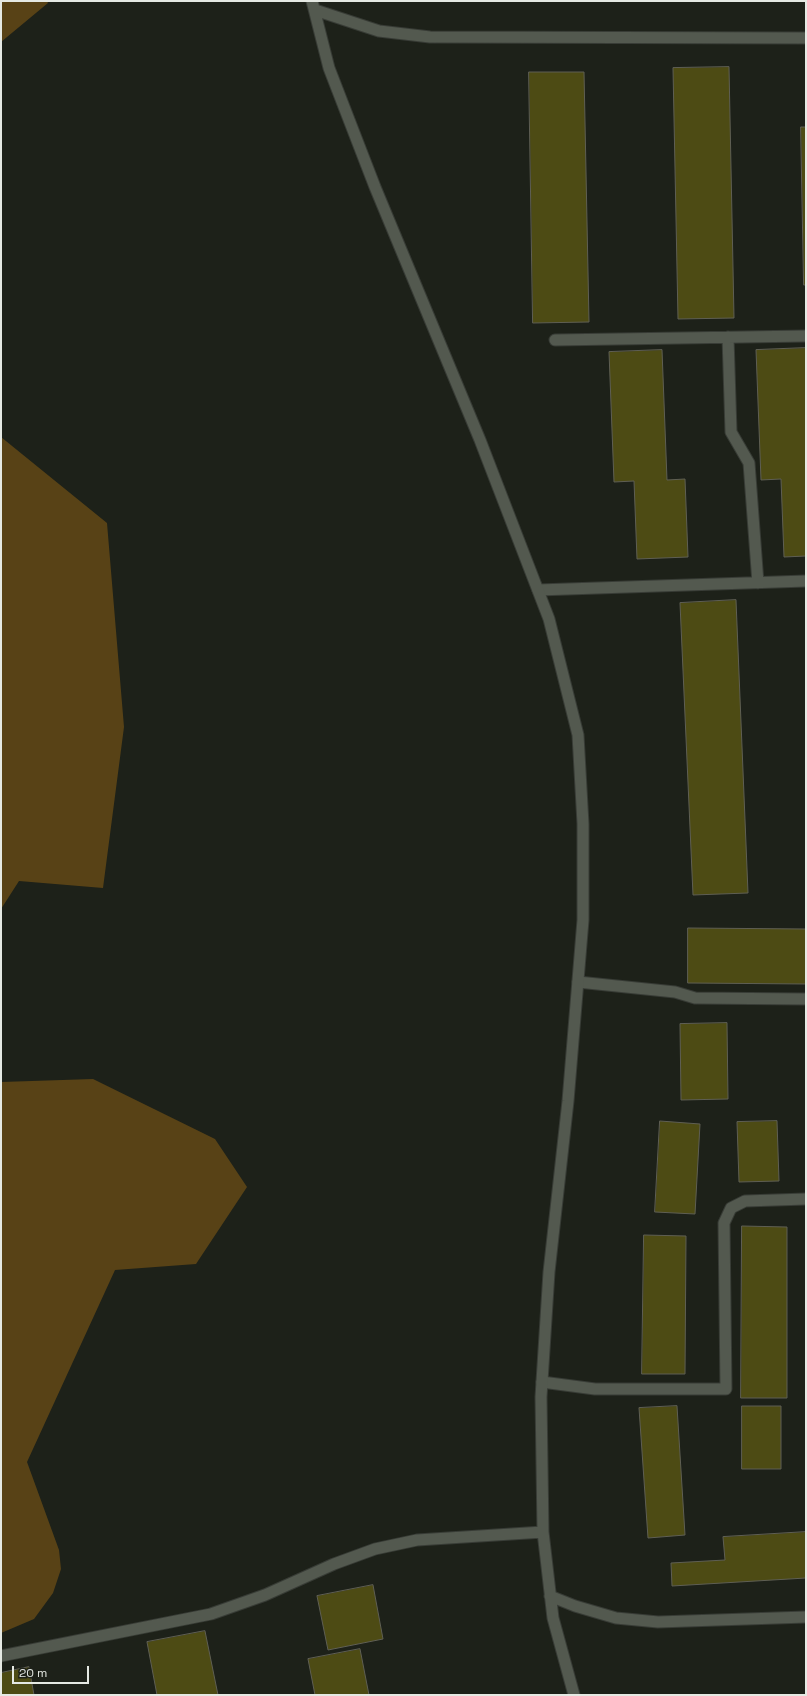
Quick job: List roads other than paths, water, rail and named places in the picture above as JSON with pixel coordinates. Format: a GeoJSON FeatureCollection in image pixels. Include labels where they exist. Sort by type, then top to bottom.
{"type":"FeatureCollection","features":[{"type":"Feature","properties":{"kind":"street"},"geometry":{"type":"LineString","coordinates":[[314,6],[379,31],[430,37],[806,38]]}},
{"type":"Feature","properties":{"kind":"street"},"geometry":{"type":"LineString","coordinates":[[314,6],[329,68],[375,187],[480,440],[549,620],[578,735],[583,824],[583,920],[568,1101],[549,1272],[541,1398],[543,1532],[550,1596],[553,1618],[574,1695]]}},
{"type":"Feature","properties":{"kind":"street"},"geometry":{"type":"LineString","coordinates":[[555,340],[806,336]]}},
{"type":"Feature","properties":{"kind":"street"},"geometry":{"type":"LineString","coordinates":[[728,338],[731,432],[749,463],[758,583]]}},
{"type":"Feature","properties":{"kind":"street"},"geometry":{"type":"LineString","coordinates":[[538,590],[806,581]]}},
{"type":"Feature","properties":{"kind":"street"},"geometry":{"type":"LineString","coordinates":[[578,982],[674,992],[695,998],[806,999]]}},
{"type":"Feature","properties":{"kind":"street"},"geometry":{"type":"LineString","coordinates":[[542,1382],[595,1389],[726,1389],[724,1223],[731,1208],[745,1201],[806,1199]]}},
{"type":"Feature","properties":{"kind":"street"},"geometry":{"type":"LineString","coordinates":[[1,1656],[211,1614],[265,1595],[334,1564],[382,1548],[417,1540],[543,1532]]}},
{"type":"Feature","properties":{"kind":"street"},"geometry":{"type":"LineString","coordinates":[[550,1596],[575,1606],[616,1618],[658,1622],[806,1617]]}}]}
